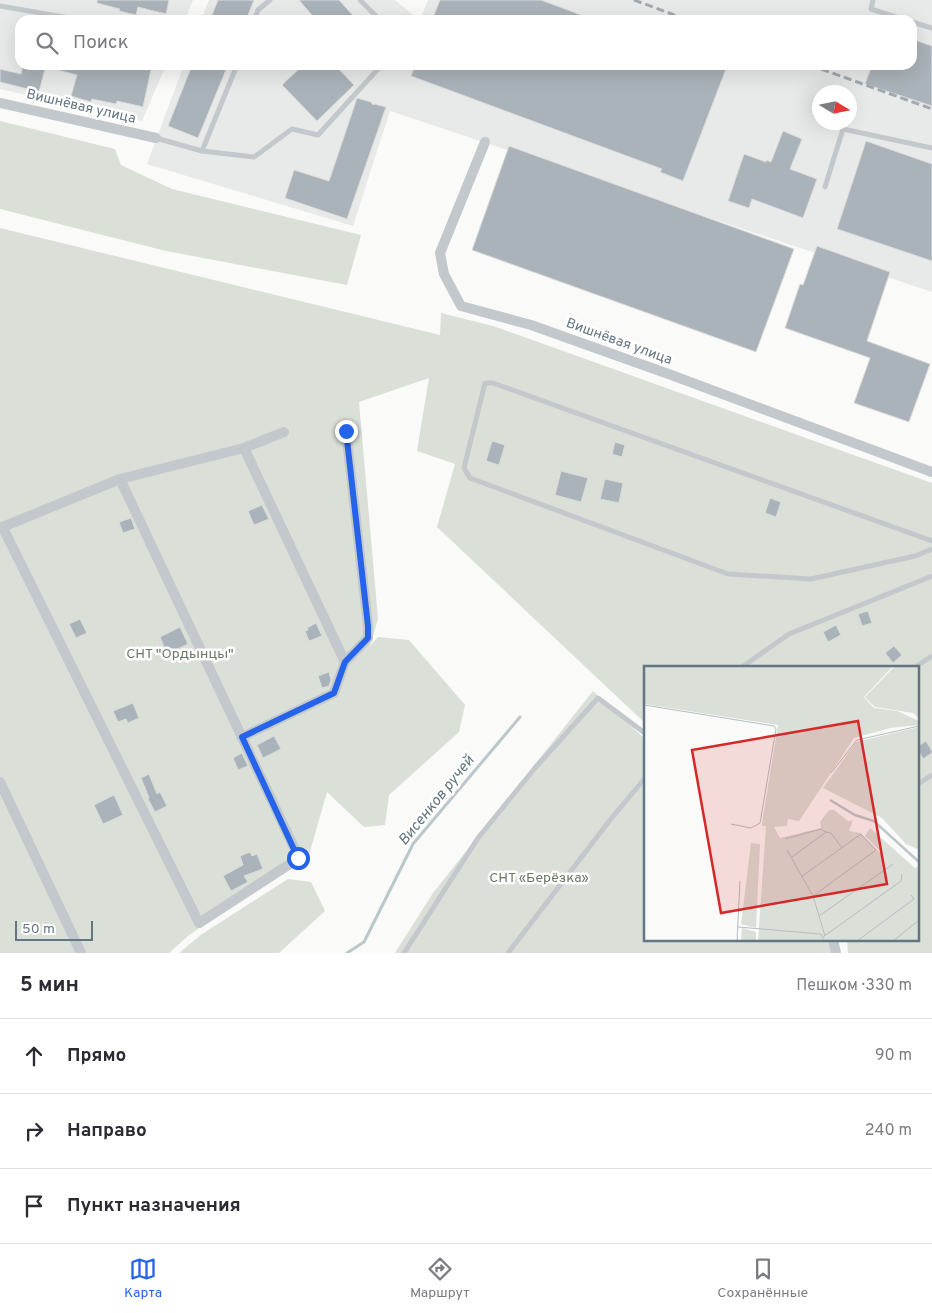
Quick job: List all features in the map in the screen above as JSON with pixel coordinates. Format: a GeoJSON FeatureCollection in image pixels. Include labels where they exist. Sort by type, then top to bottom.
{"type":"FeatureCollection","features":[{"type":"Feature","properties":{"kind":"street","name":"Вишнёвая улица"},"geometry":{"type":"LineString","coordinates":[[0,103],[156,138]]}},
{"type":"Feature","properties":{"kind":"street","name":"Вишнёвая улица"},"geometry":{"type":"LineString","coordinates":[[485,142],[440,253],[444,274],[461,306],[540,328],[932,472]]}},
{"type":"Feature","properties":{"kind":"street"},"geometry":{"type":"LineString","coordinates":[[242,737],[334,693],[345,662],[368,638],[346,431]]}},
{"type":"Feature","properties":{"kind":"street"},"geometry":{"type":"LineString","coordinates":[[120,479],[298,858],[199,923],[2,528],[120,479],[244,448],[284,432]]}},
{"type":"Feature","properties":{"kind":"street"},"geometry":{"type":"LineString","coordinates":[[244,448],[345,662]]}},
{"type":"Feature","properties":{"kind":"street"},"geometry":{"type":"LineString","coordinates":[[0,782],[81,953]]}},
{"type":"Feature","properties":{"kind":"lane"},"geometry":{"type":"LineString","coordinates":[[256,15],[258,10],[270,0]]}},
{"type":"Feature","properties":{"kind":"lane"},"geometry":{"type":"LineString","coordinates":[[360,0],[375,15]]}},
{"type":"Feature","properties":{"kind":"lane"},"geometry":{"type":"LineString","coordinates":[[874,0],[871,9],[890,15]]}},
{"type":"Feature","properties":{"kind":"lane"},"geometry":{"type":"LineString","coordinates":[[0,6],[52,15]]}},
{"type":"Feature","properties":{"kind":"lane"},"geometry":{"type":"LineString","coordinates":[[917,24],[932,28]]}},
{"type":"Feature","properties":{"kind":"lane"},"geometry":{"type":"LineString","coordinates":[[202,151],[234,70]]}},
{"type":"Feature","properties":{"kind":"lane"},"geometry":{"type":"LineString","coordinates":[[156,138],[202,151],[254,157],[292,129],[318,135],[378,70]]}},
{"type":"Feature","properties":{"kind":"lane"},"geometry":{"type":"LineString","coordinates":[[825,187],[843,129],[932,148]]}},
{"type":"Feature","properties":{"kind":"lane"},"geometry":{"type":"LineString","coordinates":[[932,541],[493,383],[485,383],[464,468],[470,478],[728,574],[811,579],[915,556],[932,548]]}},
{"type":"Feature","properties":{"kind":"lane"},"geometry":{"type":"LineString","coordinates":[[743,666],[789,634],[932,576]]}},
{"type":"Feature","properties":{"kind":"lane"},"geometry":{"type":"LineString","coordinates":[[917,666],[932,656]]}},
{"type":"Feature","properties":{"kind":"lane"},"geometry":{"type":"LineString","coordinates":[[404,953],[478,838],[535,768],[598,698],[644,732]]}},
{"type":"Feature","properties":{"kind":"lane"},"geometry":{"type":"LineString","coordinates":[[920,783],[932,775]]}},
{"type":"Feature","properties":{"kind":"lane"},"geometry":{"type":"LineString","coordinates":[[508,953],[610,820],[644,779]]}},
{"type":"Feature","properties":{"kind":"shaded area"},"geometry":{"type":"Polygon","coordinates":[[[0,0],[193,0],[187,15],[15,15],[15,70],[164,70],[142,121],[0,89],[0,0]]]}},
{"type":"Feature","properties":{"kind":"shaded area"},"geometry":{"type":"Polygon","coordinates":[[[209,0],[395,0],[413,15],[203,15],[209,0]]]}},
{"type":"Feature","properties":{"kind":"shaded area"},"geometry":{"type":"Polygon","coordinates":[[[428,0],[932,0],[932,292],[390,111],[353,226],[147,164],[182,70],[917,70],[917,15],[422,15],[428,0]]]}},
{"type":"Feature","properties":{"kind":"green space"},"geometry":{"type":"Polygon","coordinates":[[[0,121],[115,149],[121,165],[172,189],[361,235],[347,285],[166,251],[0,209],[0,121]]]}},
{"type":"Feature","properties":{"kind":"green space","name":"СНТ \"Ордынцы\""},"geometry":{"type":"Polygon","coordinates":[[[0,228],[440,335],[441,313],[493,326],[932,483],[932,953],[848,953],[847,941],[920,941],[920,666],[644,666],[644,722],[437,527],[455,464],[417,451],[429,378],[359,402],[378,619],[370,646],[378,637],[409,640],[465,705],[459,732],[389,795],[385,825],[364,827],[327,792],[309,855],[189,935],[169,953],[0,953],[0,228]]]}},
{"type":"Feature","properties":{"kind":"green space","name":"СНТ «Берёзка»"},"geometry":{"type":"Polygon","coordinates":[[[593,691],[644,738],[644,941],[829,941],[832,953],[395,953],[433,893],[593,691]]]}},
{"type":"Feature","properties":{"kind":"green space"},"geometry":{"type":"Polygon","coordinates":[[[288,879],[311,882],[325,911],[279,953],[179,953],[202,934],[288,879]]]}},
{"type":"Feature","properties":{"kind":"building"},"geometry":{"type":"Polygon","coordinates":[[[97,0],[169,0],[166,14],[138,7],[136,15],[97,3],[97,0]]]}},
{"type":"Feature","properties":{"kind":"building"},"geometry":{"type":"Polygon","coordinates":[[[218,0],[254,0],[248,15],[212,15],[218,0]]]}},
{"type":"Feature","properties":{"kind":"building"},"geometry":{"type":"Polygon","coordinates":[[[299,0],[339,0],[352,15],[312,15],[299,0]]]}},
{"type":"Feature","properties":{"kind":"building"},"geometry":{"type":"Polygon","coordinates":[[[440,0],[541,0],[581,15],[434,15],[440,0]]]}},
{"type":"Feature","properties":{"kind":"building"},"geometry":{"type":"Polygon","coordinates":[[[917,41],[932,46],[932,106],[865,84],[870,70],[917,70],[917,41]]]}},
{"type":"Feature","properties":{"kind":"building"},"geometry":{"type":"Polygon","coordinates":[[[0,69],[21,74],[22,70],[45,70],[39,92],[0,82],[0,69]]]}},
{"type":"Feature","properties":{"kind":"building"},"geometry":{"type":"Polygon","coordinates":[[[58,70],[151,70],[143,107],[117,101],[116,104],[92,99],[91,102],[71,96],[77,75],[58,70]]]}},
{"type":"Feature","properties":{"kind":"building"},"geometry":{"type":"Polygon","coordinates":[[[190,70],[226,70],[198,138],[168,126],[190,70]]]}},
{"type":"Feature","properties":{"kind":"building"},"geometry":{"type":"Polygon","coordinates":[[[298,70],[340,70],[354,85],[317,121],[282,85],[298,70]]]}},
{"type":"Feature","properties":{"kind":"building"},"geometry":{"type":"Polygon","coordinates":[[[413,70],[726,70],[683,181],[660,172],[662,169],[411,76],[413,70]]]}},
{"type":"Feature","properties":{"kind":"building"},"geometry":{"type":"Polygon","coordinates":[[[357,98],[371,102],[373,105],[386,107],[347,219],[285,198],[294,170],[329,181],[357,98]]]}},
{"type":"Feature","properties":{"kind":"building"},"geometry":{"type":"Polygon","coordinates":[[[783,131],[802,139],[790,169],[817,179],[803,218],[752,199],[749,208],[728,201],[744,154],[771,162],[783,131]]]}},
{"type":"Feature","properties":{"kind":"building"},"geometry":{"type":"Polygon","coordinates":[[[866,141],[932,164],[932,261],[837,229],[866,141]]]}},
{"type":"Feature","properties":{"kind":"building"},"geometry":{"type":"Polygon","coordinates":[[[509,146],[794,249],[756,352],[472,250],[509,146]]]}},
{"type":"Feature","properties":{"kind":"building"},"geometry":{"type":"Polygon","coordinates":[[[817,246],[890,272],[867,341],[930,364],[909,422],[854,403],[870,358],[785,328],[800,284],[803,285],[817,246]]]}},
{"type":"Feature","properties":{"kind":"building"},"geometry":{"type":"Polygon","coordinates":[[[492,441],[505,445],[499,465],[486,461],[492,441]]]}},
{"type":"Feature","properties":{"kind":"building"},"geometry":{"type":"Polygon","coordinates":[[[615,442],[625,445],[622,457],[612,454],[615,442]]]}},
{"type":"Feature","properties":{"kind":"building"},"geometry":{"type":"Polygon","coordinates":[[[561,471],[588,478],[581,502],[555,495],[561,471]]]}},
{"type":"Feature","properties":{"kind":"building"},"geometry":{"type":"Polygon","coordinates":[[[605,479],[623,483],[619,503],[600,499],[605,479]]]}},
{"type":"Feature","properties":{"kind":"building"},"geometry":{"type":"Polygon","coordinates":[[[770,498],[781,502],[776,517],[765,513],[770,498]]]}},
{"type":"Feature","properties":{"kind":"building"},"geometry":{"type":"Polygon","coordinates":[[[262,505],[269,519],[254,525],[248,511],[262,505]]]}},
{"type":"Feature","properties":{"kind":"building"},"geometry":{"type":"Polygon","coordinates":[[[131,518],[135,529],[123,533],[119,522],[131,518]]]}},
{"type":"Feature","properties":{"kind":"building"},"geometry":{"type":"Polygon","coordinates":[[[868,611],[872,623],[862,626],[858,614],[868,611]]]}},
{"type":"Feature","properties":{"kind":"building"},"geometry":{"type":"Polygon","coordinates":[[[80,619],[87,633],[76,638],[69,624],[80,619]]]}},
{"type":"Feature","properties":{"kind":"building"},"geometry":{"type":"Polygon","coordinates":[[[316,623],[322,636],[309,641],[305,631],[316,623]]]}},
{"type":"Feature","properties":{"kind":"building"},"geometry":{"type":"Polygon","coordinates":[[[836,625],[841,635],[828,642],[823,632],[836,625]]]}},
{"type":"Feature","properties":{"kind":"building"},"geometry":{"type":"Polygon","coordinates":[[[180,627],[188,644],[167,654],[160,637],[180,627]]]}},
{"type":"Feature","properties":{"kind":"building"},"geometry":{"type":"Polygon","coordinates":[[[894,646],[902,655],[893,663],[885,653],[894,646]]]}},
{"type":"Feature","properties":{"kind":"building"},"geometry":{"type":"Polygon","coordinates":[[[329,672],[331,680],[329,686],[322,688],[318,676],[329,672]]]}},
{"type":"Feature","properties":{"kind":"building"},"geometry":{"type":"Polygon","coordinates":[[[133,703],[139,718],[128,723],[126,719],[118,722],[113,711],[133,703]]]}},
{"type":"Feature","properties":{"kind":"building"},"geometry":{"type":"Polygon","coordinates":[[[274,736],[281,749],[263,758],[257,745],[274,736]]]}},
{"type":"Feature","properties":{"kind":"building"},"geometry":{"type":"Polygon","coordinates":[[[926,741],[932,751],[923,759],[920,754],[920,745],[926,741]]]}},
{"type":"Feature","properties":{"kind":"building"},"geometry":{"type":"Polygon","coordinates":[[[242,753],[248,766],[238,770],[233,758],[242,753]]]}},
{"type":"Feature","properties":{"kind":"building"},"geometry":{"type":"Polygon","coordinates":[[[149,774],[157,794],[160,792],[167,806],[155,812],[148,799],[141,778],[149,774]]]}},
{"type":"Feature","properties":{"kind":"building"},"geometry":{"type":"Polygon","coordinates":[[[114,795],[123,815],[103,824],[94,805],[114,795]]]}},
{"type":"Feature","properties":{"kind":"building"},"geometry":{"type":"Polygon","coordinates":[[[250,852],[252,856],[257,854],[263,869],[244,876],[248,882],[231,891],[223,876],[243,865],[240,856],[250,852]]]}},
{"type":"Feature","properties":{"kind":"waterway","name":"Висенков ручей"},"geometry":{"type":"LineString","coordinates":[[347,953],[364,942],[413,844],[520,717]]}},
{"type":"Feature","properties":{"kind":"railway"},"geometry":{"type":"LineString","coordinates":[[634,0],[674,15]]}},
{"type":"Feature","properties":{"kind":"railway"},"geometry":{"type":"LineString","coordinates":[[824,70],[932,109]]}},
{"type":"Feature","properties":{"kind":"route"},"geometry":{"type":"LineString","coordinates":[[298,858],[242,737],[334,693],[345,662],[368,638],[346,431]]}}]}
